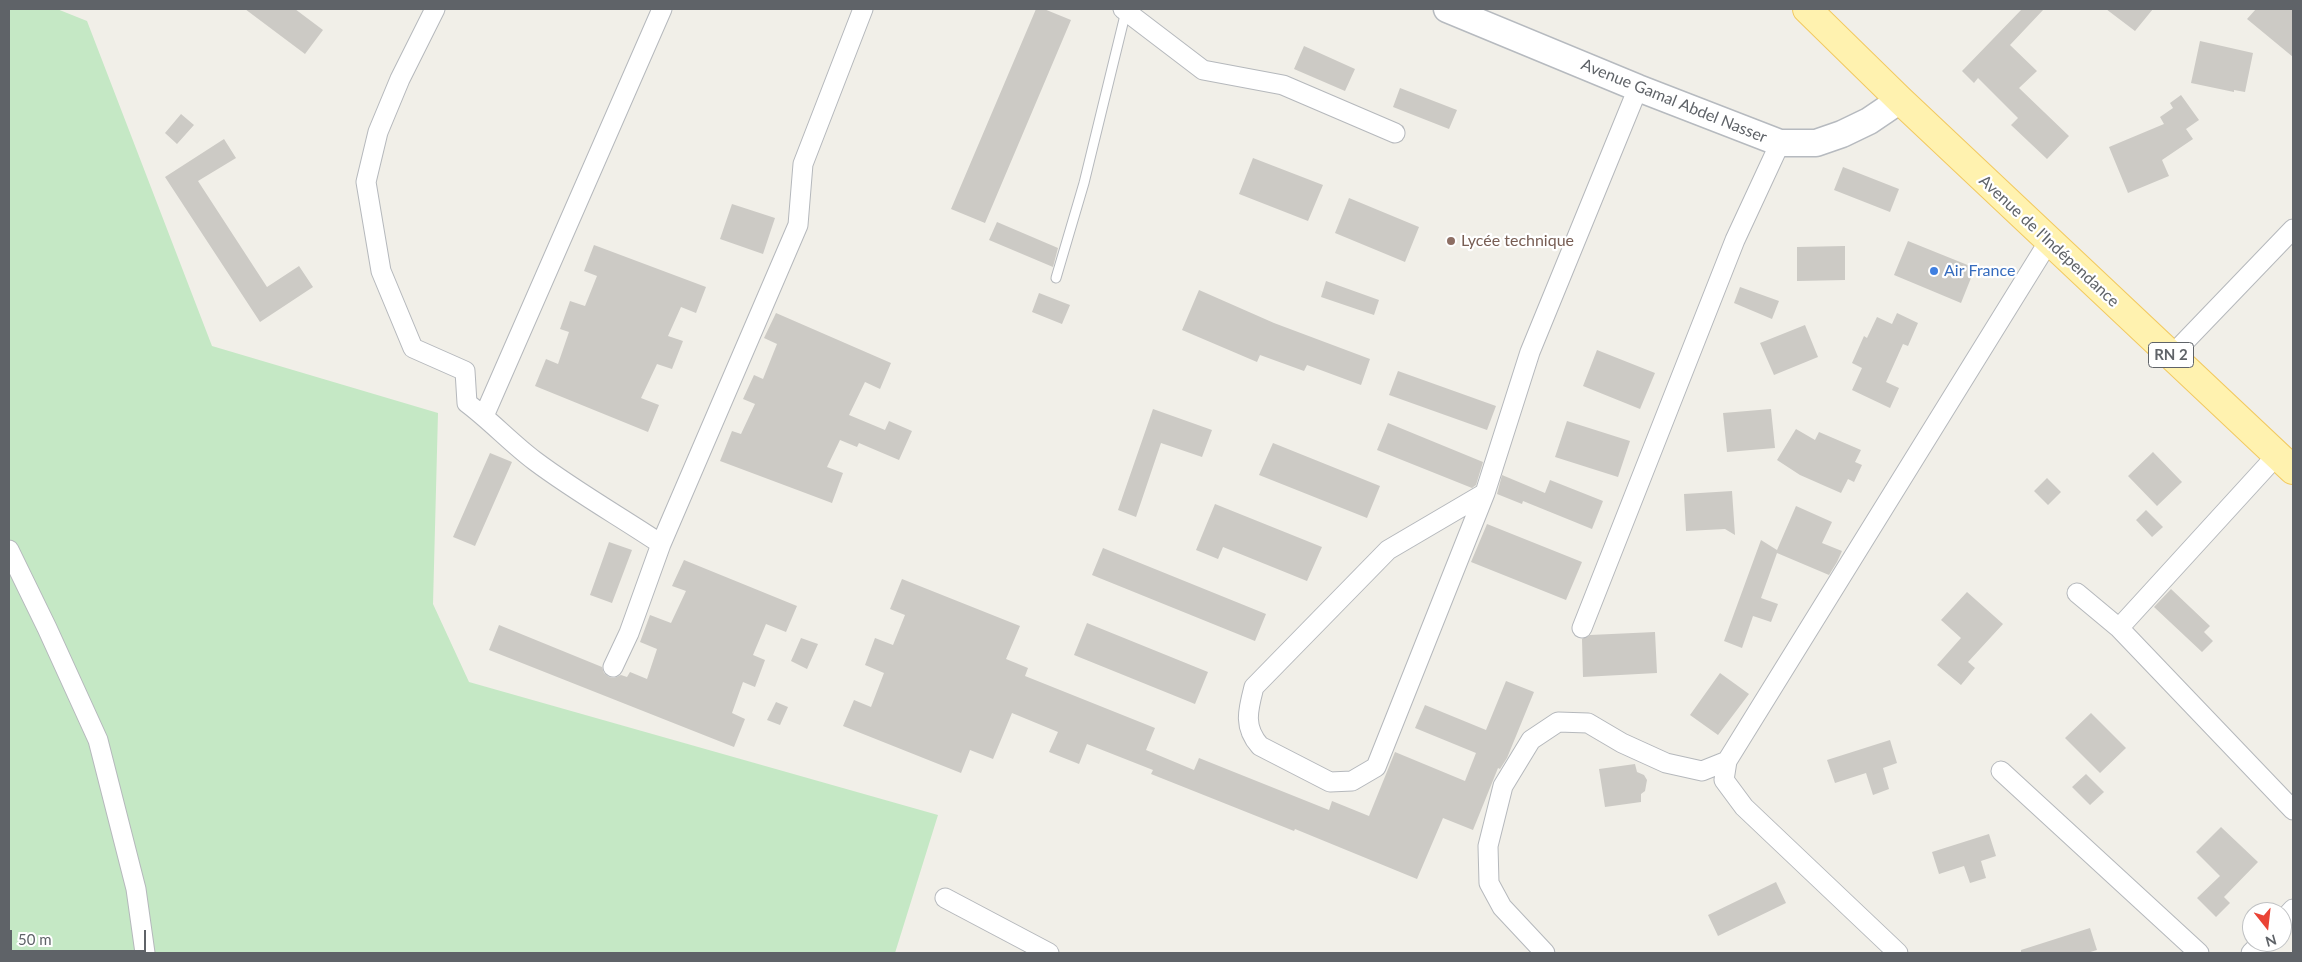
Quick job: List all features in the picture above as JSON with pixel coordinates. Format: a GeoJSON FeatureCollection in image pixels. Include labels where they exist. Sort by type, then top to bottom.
{"type":"FeatureCollection","features":[{"type":"Feature","properties":{"kind":"main road","name":"Avenue de l'Indépendance"},"geometry":{"type":"LineString","coordinates":[[1808,9],[1900,100],[2285,463]]}},
{"type":"Feature","properties":{"kind":"street"},"geometry":{"type":"LineString","coordinates":[[435,9],[400,79],[378,132],[366,182],[381,271],[413,348],[465,371],[467,404],[484,416],[496,430],[536,462],[661,544]]}},
{"type":"Feature","properties":{"kind":"street"},"geometry":{"type":"LineString","coordinates":[[484,416],[662,9]]}},
{"type":"Feature","properties":{"kind":"street"},"geometry":{"type":"LineString","coordinates":[[613,667],[629,633],[661,544],[798,225],[803,164],[862,9]]}},
{"type":"Feature","properties":{"kind":"street","name":"Avenue Gamal Abdel Nasser"},"geometry":{"type":"LineString","coordinates":[[1447,9],[1638,88],[1780,143],[1816,143],[1842,134],[1869,121],[1900,100]]}},
{"type":"Feature","properties":{"kind":"street"},"geometry":{"type":"LineString","coordinates":[[1125,10],[1203,70],[1283,85],[1395,133]]}},
{"type":"Feature","properties":{"kind":"street"},"geometry":{"type":"LineString","coordinates":[[1485,493],[1388,550],[1254,687],[1247,714],[1251,736],[1260,746],[1330,782],[1352,781],[1376,767],[1485,493],[1530,352],[1638,88]]}},
{"type":"Feature","properties":{"kind":"street"},"geometry":{"type":"LineString","coordinates":[[1582,628],[1731,249],[1780,143]]}},
{"type":"Feature","properties":{"kind":"street"},"geometry":{"type":"LineString","coordinates":[[2172,355],[2293,230]]}},
{"type":"Feature","properties":{"kind":"street"},"geometry":{"type":"LineString","coordinates":[[1898,953],[1744,807],[1724,780],[1727,761],[2049,241]]}},
{"type":"Feature","properties":{"kind":"street"},"geometry":{"type":"LineString","coordinates":[[2119,628],[2285,463]]}},
{"type":"Feature","properties":{"kind":"street"},"geometry":{"type":"LineString","coordinates":[[9,550],[98,740],[136,889],[144,953]]}},
{"type":"Feature","properties":{"kind":"street"},"geometry":{"type":"LineString","coordinates":[[2077,592],[2119,628],[2293,810]]}},
{"type":"Feature","properties":{"kind":"street"},"geometry":{"type":"LineString","coordinates":[[1545,953],[1502,906],[1490,883],[1488,846],[1503,786],[1531,740],[1558,722],[1588,723],[1622,743],[1666,763],[1702,771],[1727,761]]}},
{"type":"Feature","properties":{"kind":"street"},"geometry":{"type":"LineString","coordinates":[[2002,771],[2199,953]]}},
{"type":"Feature","properties":{"kind":"street"},"geometry":{"type":"LineString","coordinates":[[945,898],[1049,953]]}},
{"type":"Feature","properties":{"kind":"lane"},"geometry":{"type":"LineString","coordinates":[[1056,278],[1084,183],[1125,10]]}},
{"type":"Feature","properties":{"kind":"green space"},"geometry":{"type":"Polygon","coordinates":[[[9,9],[57,9],[87,21],[212,346],[438,413],[433,604],[469,682],[938,815],[895,953],[9,953],[9,9]]]}},
{"type":"Feature","properties":{"kind":"building"},"geometry":{"type":"Polygon","coordinates":[[[245,9],[295,9],[323,30],[305,54],[245,9]]]}},
{"type":"Feature","properties":{"kind":"building"},"geometry":{"type":"Polygon","coordinates":[[[1036,9],[1044,9],[1071,20],[985,223],[951,209],[1036,9]]]}},
{"type":"Feature","properties":{"kind":"building"},"geometry":{"type":"Polygon","coordinates":[[[2022,9],[2044,9],[2010,45],[2037,71],[2019,88],[2069,136],[2047,159],[2011,125],[2018,118],[1978,78],[1974,83],[1962,71],[2022,9]]]}},
{"type":"Feature","properties":{"kind":"building"},"geometry":{"type":"Polygon","coordinates":[[[2106,9],[2153,9],[2135,31],[2106,9]]]}},
{"type":"Feature","properties":{"kind":"building"},"geometry":{"type":"Polygon","coordinates":[[[2256,9],[2293,9],[2293,57],[2247,19],[2256,9]]]}},
{"type":"Feature","properties":{"kind":"building"},"geometry":{"type":"Polygon","coordinates":[[[2200,41],[2253,53],[2245,92],[2234,90],[2234,92],[2191,83],[2200,41]]]}},
{"type":"Feature","properties":{"kind":"building"},"geometry":{"type":"Polygon","coordinates":[[[1304,46],[1355,69],[1345,91],[1294,69],[1304,46]]]}},
{"type":"Feature","properties":{"kind":"building"},"geometry":{"type":"Polygon","coordinates":[[[1400,88],[1457,110],[1449,129],[1393,107],[1400,88]]]}},
{"type":"Feature","properties":{"kind":"building"},"geometry":{"type":"Polygon","coordinates":[[[2181,95],[2199,120],[2186,129],[2193,139],[2162,160],[2169,176],[2128,193],[2109,147],[2164,124],[2160,117],[2173,108],[2170,103],[2181,95]]]}},
{"type":"Feature","properties":{"kind":"building"},"geometry":{"type":"Polygon","coordinates":[[[181,114],[194,125],[177,144],[165,133],[181,114]]]}},
{"type":"Feature","properties":{"kind":"building"},"geometry":{"type":"Polygon","coordinates":[[[224,139],[236,158],[198,181],[267,287],[299,266],[313,287],[260,322],[165,177],[224,139]]]}},
{"type":"Feature","properties":{"kind":"building"},"geometry":{"type":"Polygon","coordinates":[[[1253,158],[1323,185],[1308,221],[1239,194],[1253,158]]]}},
{"type":"Feature","properties":{"kind":"building"},"geometry":{"type":"Polygon","coordinates":[[[1843,167],[1899,189],[1890,212],[1834,190],[1843,167]]]}},
{"type":"Feature","properties":{"kind":"building"},"geometry":{"type":"Polygon","coordinates":[[[1349,198],[1419,227],[1405,262],[1335,233],[1349,198]]]}},
{"type":"Feature","properties":{"kind":"building"},"geometry":{"type":"Polygon","coordinates":[[[732,204],[775,218],[763,254],[720,239],[732,204]]]}},
{"type":"Feature","properties":{"kind":"building"},"geometry":{"type":"Polygon","coordinates":[[[997,222],[1058,248],[1053,267],[989,240],[997,222]]]}},
{"type":"Feature","properties":{"kind":"building"},"geometry":{"type":"Polygon","coordinates":[[[1908,241],[1975,268],[1961,303],[1894,275],[1908,241]]]}},
{"type":"Feature","properties":{"kind":"building"},"geometry":{"type":"Polygon","coordinates":[[[594,245],[706,287],[696,313],[681,307],[668,336],[683,341],[672,369],[657,364],[641,398],[659,405],[648,432],[535,386],[546,359],[558,364],[569,332],[560,329],[570,301],[585,306],[597,276],[584,271],[594,245]]]}},
{"type":"Feature","properties":{"kind":"building"},"geometry":{"type":"Polygon","coordinates":[[[1845,246],[1845,280],[1797,281],[1797,247],[1845,246]]]}},
{"type":"Feature","properties":{"kind":"building"},"geometry":{"type":"Polygon","coordinates":[[[1326,281],[1379,300],[1374,315],[1321,297],[1326,281]]]}},
{"type":"Feature","properties":{"kind":"building"},"geometry":{"type":"Polygon","coordinates":[[[1740,287],[1779,301],[1772,319],[1734,303],[1740,287]]]}},
{"type":"Feature","properties":{"kind":"building"},"geometry":{"type":"Polygon","coordinates":[[[1199,290],[1274,323],[1370,359],[1361,385],[1307,365],[1304,371],[1260,355],[1257,362],[1182,330],[1199,290]]]}},
{"type":"Feature","properties":{"kind":"building"},"geometry":{"type":"Polygon","coordinates":[[[1039,293],[1070,305],[1062,324],[1032,312],[1039,293]]]}},
{"type":"Feature","properties":{"kind":"building"},"geometry":{"type":"Polygon","coordinates":[[[776,313],[891,363],[880,389],[865,382],[849,415],[885,430],[889,421],[912,431],[899,460],[859,443],[857,447],[840,440],[827,467],[843,473],[832,503],[720,461],[732,431],[741,434],[755,404],[743,399],[754,375],[763,379],[777,344],[764,338],[776,313]]]}},
{"type":"Feature","properties":{"kind":"building"},"geometry":{"type":"Polygon","coordinates":[[[1897,313],[1918,323],[1908,346],[1903,344],[1886,382],[1899,388],[1890,408],[1852,390],[1862,368],[1852,363],[1864,336],[1867,338],[1877,317],[1892,324],[1897,313]]]}},
{"type":"Feature","properties":{"kind":"building"},"geometry":{"type":"Polygon","coordinates":[[[1805,325],[1818,357],[1774,375],[1760,343],[1805,325]]]}},
{"type":"Feature","properties":{"kind":"building"},"geometry":{"type":"Polygon","coordinates":[[[1597,350],[1655,373],[1640,409],[1583,386],[1597,350]]]}},
{"type":"Feature","properties":{"kind":"building"},"geometry":{"type":"Polygon","coordinates":[[[1398,371],[1496,406],[1487,430],[1389,395],[1398,371]]]}},
{"type":"Feature","properties":{"kind":"building"},"geometry":{"type":"Polygon","coordinates":[[[1153,409],[1212,430],[1202,457],[1161,443],[1136,517],[1118,510],[1153,409]]]}},
{"type":"Feature","properties":{"kind":"building"},"geometry":{"type":"Polygon","coordinates":[[[1771,409],[1775,448],[1727,452],[1723,413],[1771,409]]]}},
{"type":"Feature","properties":{"kind":"building"},"geometry":{"type":"Polygon","coordinates":[[[1567,421],[1630,441],[1618,477],[1555,457],[1567,421]]]}},
{"type":"Feature","properties":{"kind":"building"},"geometry":{"type":"Polygon","coordinates":[[[1388,423],[1483,462],[1476,485],[1472,488],[1377,450],[1388,423]]]}},
{"type":"Feature","properties":{"kind":"building"},"geometry":{"type":"Polygon","coordinates":[[[1796,429],[1815,440],[1819,432],[1861,450],[1855,462],[1862,465],[1854,482],[1848,479],[1841,493],[1800,475],[1777,460],[1796,429]]]}},
{"type":"Feature","properties":{"kind":"building"},"geometry":{"type":"Polygon","coordinates":[[[1273,443],[1380,486],[1367,518],[1259,475],[1273,443]]]}},
{"type":"Feature","properties":{"kind":"building"},"geometry":{"type":"Polygon","coordinates":[[[2153,452],[2182,482],[2157,506],[2128,476],[2153,452]]]}},
{"type":"Feature","properties":{"kind":"building"},"geometry":{"type":"Polygon","coordinates":[[[490,453],[512,462],[475,546],[453,537],[490,453]]]}},
{"type":"Feature","properties":{"kind":"building"},"geometry":{"type":"Polygon","coordinates":[[[1502,475],[1545,493],[1550,480],[1603,501],[1592,529],[1523,501],[1522,504],[1497,494],[1502,475]]]}},
{"type":"Feature","properties":{"kind":"building"},"geometry":{"type":"Polygon","coordinates":[[[2047,478],[2061,492],[2048,505],[2034,491],[2047,478]]]}},
{"type":"Feature","properties":{"kind":"building"},"geometry":{"type":"Polygon","coordinates":[[[1732,491],[1735,535],[1725,529],[1686,531],[1684,494],[1732,491]]]}},
{"type":"Feature","properties":{"kind":"building"},"geometry":{"type":"Polygon","coordinates":[[[1215,504],[1322,547],[1307,581],[1223,547],[1218,559],[1196,550],[1215,504]]]}},
{"type":"Feature","properties":{"kind":"building"},"geometry":{"type":"Polygon","coordinates":[[[1796,506],[1832,522],[1822,543],[1842,551],[1837,562],[1829,575],[1777,553],[1761,598],[1778,604],[1771,622],[1753,616],[1742,648],[1724,641],[1761,540],[1777,550],[1796,506]]]}},
{"type":"Feature","properties":{"kind":"building"},"geometry":{"type":"Polygon","coordinates":[[[2146,510],[2163,527],[2152,537],[2136,520],[2146,510]]]}},
{"type":"Feature","properties":{"kind":"building"},"geometry":{"type":"Polygon","coordinates":[[[1487,524],[1582,562],[1566,600],[1471,562],[1487,524]]]}},
{"type":"Feature","properties":{"kind":"building"},"geometry":{"type":"Polygon","coordinates":[[[609,542],[632,550],[612,603],[590,595],[609,542]]]}},
{"type":"Feature","properties":{"kind":"building"},"geometry":{"type":"Polygon","coordinates":[[[1103,548],[1266,614],[1255,641],[1092,575],[1103,548]]]}},
{"type":"Feature","properties":{"kind":"building"},"geometry":{"type":"Polygon","coordinates":[[[684,560],[797,606],[786,632],[766,624],[753,655],[765,660],[755,687],[743,682],[732,713],[745,719],[734,747],[489,650],[499,625],[602,667],[604,673],[609,677],[614,678],[621,675],[627,677],[630,672],[647,679],[657,649],[640,642],[650,615],[671,623],[686,591],[672,586],[684,560]]]}},
{"type":"Feature","properties":{"kind":"building"},"geometry":{"type":"Polygon","coordinates":[[[902,579],[1020,626],[1006,659],[1028,668],[1025,676],[1155,728],[1146,750],[1194,770],[1199,758],[1329,810],[1332,801],[1369,816],[1395,752],[1465,781],[1476,753],[1415,728],[1425,705],[1486,730],[1506,681],[1534,692],[1507,758],[1500,769],[1498,768],[1473,830],[1443,818],[1417,879],[1295,829],[1294,831],[1151,774],[1153,770],[1087,744],[1079,764],[1049,752],[1058,732],[1012,713],[993,759],[970,750],[961,773],[843,726],[854,700],[871,707],[884,673],[865,665],[875,638],[893,645],[905,615],[890,609],[902,579]]]}},
{"type":"Feature","properties":{"kind":"building"},"geometry":{"type":"Polygon","coordinates":[[[2171,589],[2210,626],[2204,632],[2213,641],[2202,652],[2154,607],[2171,589]]]}},
{"type":"Feature","properties":{"kind":"building"},"geometry":{"type":"Polygon","coordinates":[[[1967,592],[2003,624],[1968,662],[1975,668],[1961,685],[1937,665],[1961,638],[1941,620],[1967,592]]]}},
{"type":"Feature","properties":{"kind":"building"},"geometry":{"type":"Polygon","coordinates":[[[1087,623],[1208,672],[1195,704],[1074,655],[1087,623]]]}},
{"type":"Feature","properties":{"kind":"building"},"geometry":{"type":"Polygon","coordinates":[[[1655,632],[1657,673],[1583,677],[1582,639],[1590,635],[1655,632]]]}},
{"type":"Feature","properties":{"kind":"building"},"geometry":{"type":"Polygon","coordinates":[[[801,638],[818,644],[807,669],[791,661],[801,638]]]}},
{"type":"Feature","properties":{"kind":"building"},"geometry":{"type":"Polygon","coordinates":[[[1720,673],[1749,694],[1718,735],[1690,715],[1720,673]]]}},
{"type":"Feature","properties":{"kind":"building"},"geometry":{"type":"Polygon","coordinates":[[[776,702],[788,707],[780,725],[767,720],[776,702]]]}},
{"type":"Feature","properties":{"kind":"building"},"geometry":{"type":"Polygon","coordinates":[[[2091,713],[2126,748],[2100,773],[2065,738],[2091,713]]]}},
{"type":"Feature","properties":{"kind":"building"},"geometry":{"type":"Polygon","coordinates":[[[1890,740],[1897,763],[1883,768],[1889,789],[1873,795],[1866,773],[1835,783],[1827,760],[1890,740]]]}},
{"type":"Feature","properties":{"kind":"building"},"geometry":{"type":"Polygon","coordinates":[[[1635,764],[1637,772],[1644,775],[1647,780],[1645,791],[1641,794],[1641,802],[1605,807],[1599,769],[1635,764]]]}},
{"type":"Feature","properties":{"kind":"building"},"geometry":{"type":"Polygon","coordinates":[[[2086,774],[2104,792],[2090,805],[2072,787],[2086,774]]]}},
{"type":"Feature","properties":{"kind":"building"},"geometry":{"type":"Polygon","coordinates":[[[2221,827],[2258,862],[2224,897],[2230,903],[2216,917],[2197,898],[2220,876],[2196,852],[2221,827]]]}},
{"type":"Feature","properties":{"kind":"building"},"geometry":{"type":"Polygon","coordinates":[[[1989,834],[1996,856],[1981,861],[1986,878],[1970,883],[1964,866],[1939,874],[1932,852],[1989,834]]]}},
{"type":"Feature","properties":{"kind":"building"},"geometry":{"type":"Polygon","coordinates":[[[1776,882],[1786,903],[1718,936],[1708,915],[1776,882]]]}},
{"type":"Feature","properties":{"kind":"building"},"geometry":{"type":"Polygon","coordinates":[[[2090,928],[2097,950],[2087,953],[2021,953],[2021,950],[2090,928]]]}},
{"type":"Feature","properties":{"kind":"place","name":"Lycée technique"},"geometry":{"type":"Point","coordinates":[1451,241]}},
{"type":"Feature","properties":{"kind":"place","name":"Air France"},"geometry":{"type":"Point","coordinates":[1934,271]}}]}
